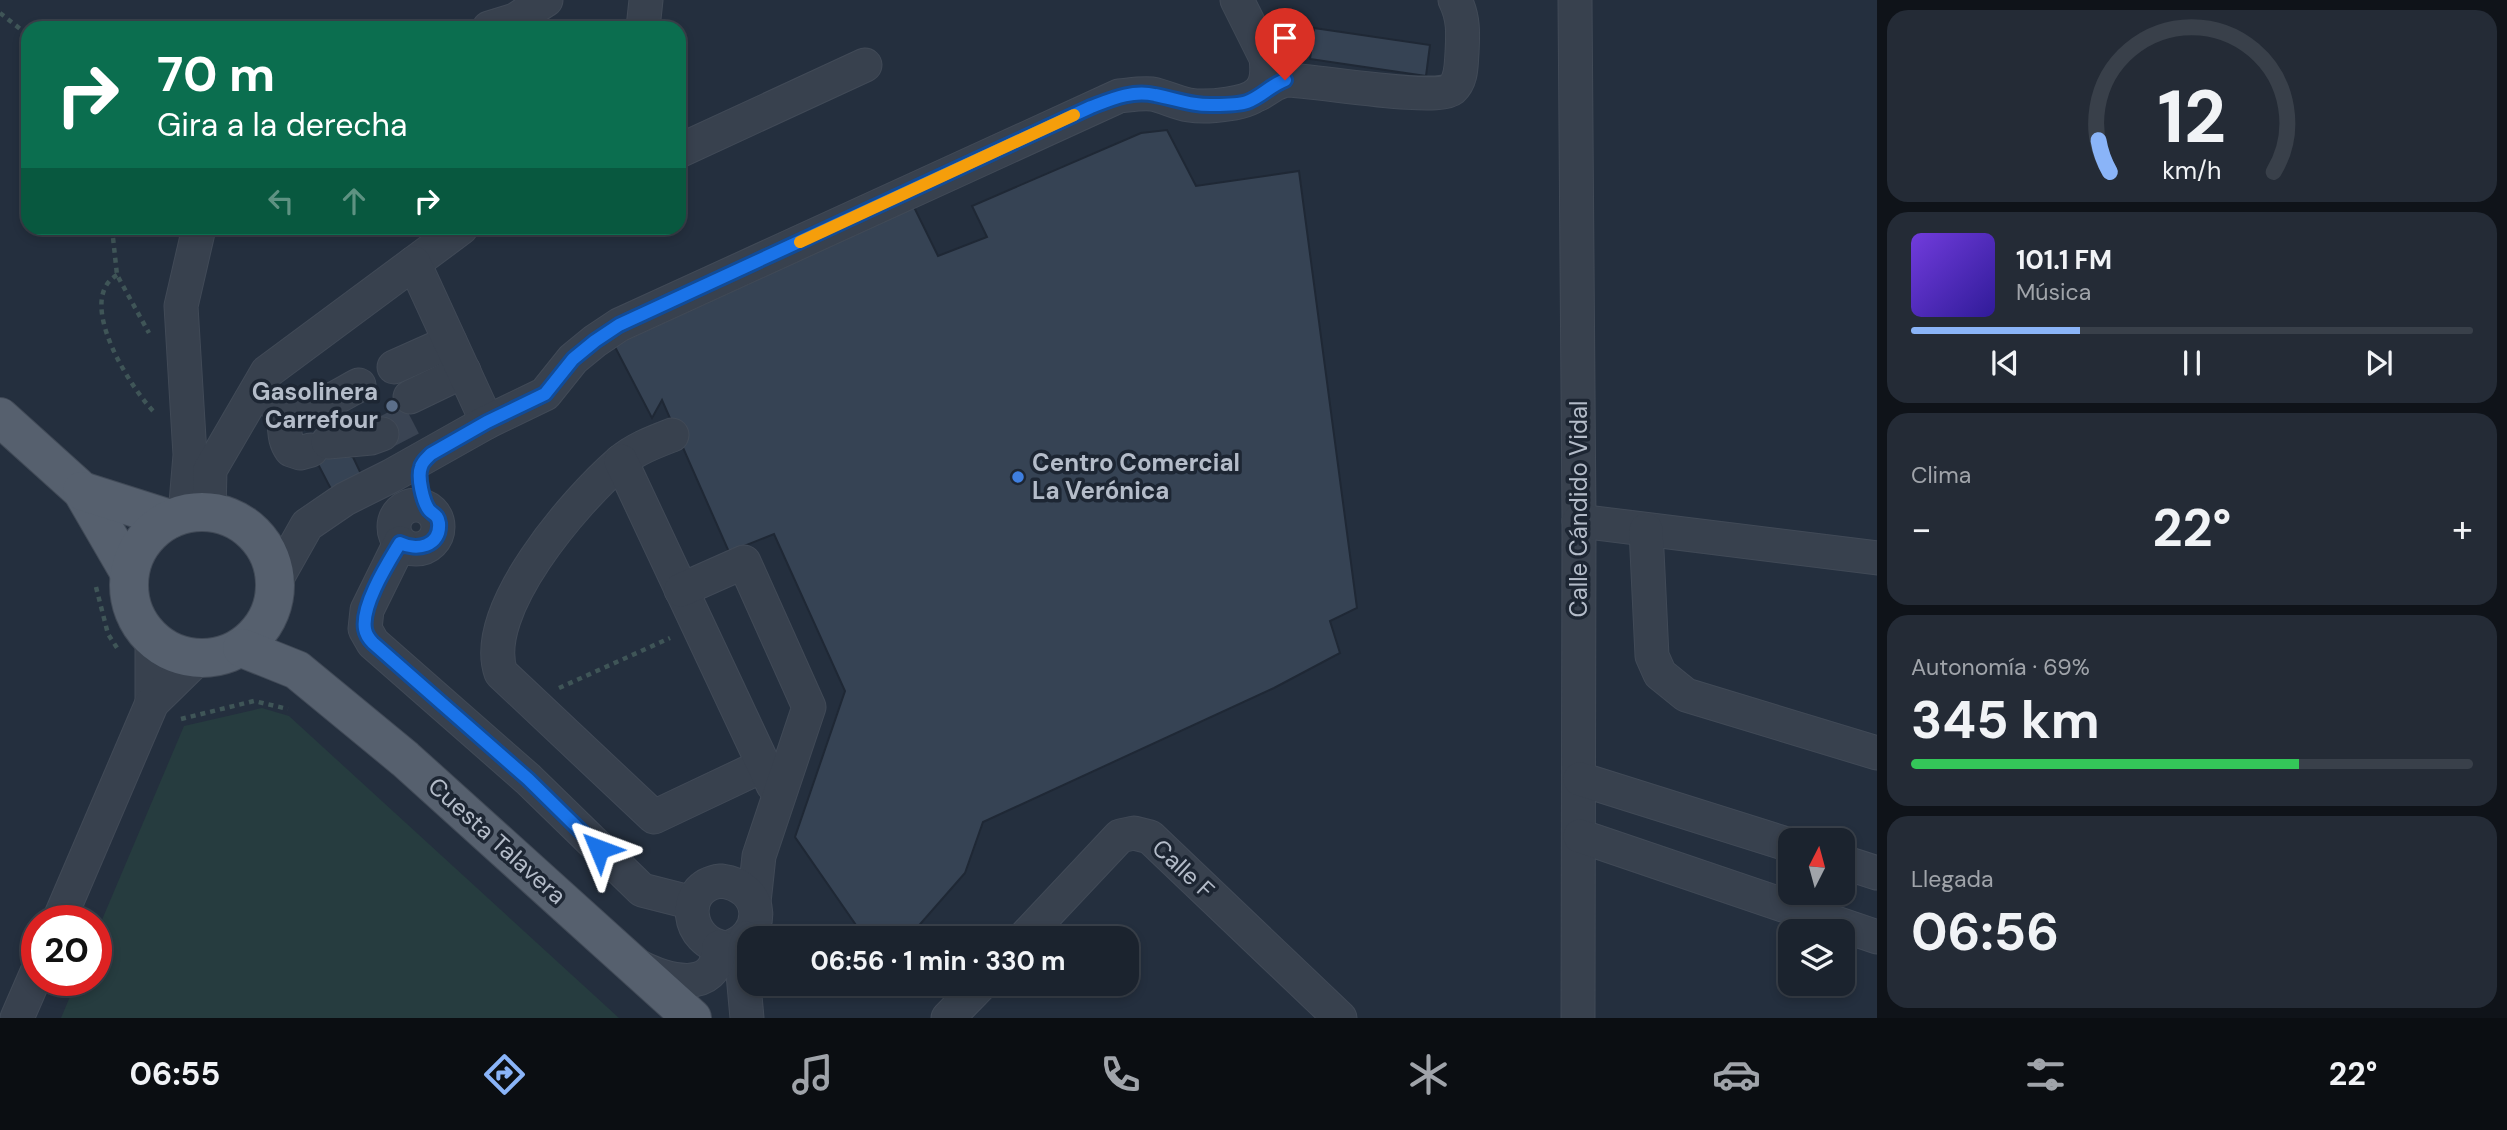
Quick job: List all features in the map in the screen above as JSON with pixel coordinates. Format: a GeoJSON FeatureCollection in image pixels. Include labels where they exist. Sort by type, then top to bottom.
{"type":"FeatureCollection","features":[{"type":"Feature","properties":{"kind":"main road"},"geometry":{"type":"LineString","coordinates":[[0,417],[82,491],[129,572]]}},
{"type":"Feature","properties":{"kind":"main road"},"geometry":{"type":"LineString","coordinates":[[82,491],[188,515],[232,518],[254,533],[270,555],[274,596],[260,632],[242,648],[220,657],[197,659],[174,654],[152,640],[137,620],[129,597],[129,572],[137,550],[152,531],[188,515]]}},
{"type":"Feature","properties":{"kind":"main road","name":"Cuesta Talavera"},"geometry":{"type":"LineString","coordinates":[[274,596],[297,670]]}},
{"type":"Feature","properties":{"kind":"main road","name":"Cuesta Talavera"},"geometry":{"type":"LineString","coordinates":[[242,648],[297,670],[405,759],[692,1018]]}},
{"type":"Feature","properties":{"kind":"street"},"geometry":{"type":"LineString","coordinates":[[512,21],[546,0]]}},
{"type":"Feature","properties":{"kind":"street"},"geometry":{"type":"LineString","coordinates":[[644,21],[646,0]]}},
{"type":"Feature","properties":{"kind":"street"},"geometry":{"type":"LineString","coordinates":[[1237,0],[1266,58],[1266,81],[1259,94]]}},
{"type":"Feature","properties":{"kind":"street"},"geometry":{"type":"LineString","coordinates":[[274,596],[306,525],[345,499],[487,422],[545,394],[573,359],[619,325],[1119,96],[1154,94],[1189,105],[1216,106],[1247,102],[1285,80],[1439,94],[1450,91],[1457,84],[1460,72],[1463,25],[1461,11],[1455,0]]}},
{"type":"Feature","properties":{"kind":"street","name":"Calle Cándido Vidal"},"geometry":{"type":"LineString","coordinates":[[1575,0],[1580,779],[1578,1018]]}},
{"type":"Feature","properties":{"kind":"street"},"geometry":{"type":"LineString","coordinates":[[686,148],[865,65]]}},
{"type":"Feature","properties":{"kind":"street"},"geometry":{"type":"LineString","coordinates":[[188,515],[190,455],[181,306],[197,235]]}},
{"type":"Feature","properties":{"kind":"street"},"geometry":{"type":"LineString","coordinates":[[188,515],[210,470],[262,402],[267,372],[452,235]]}},
{"type":"Feature","properties":{"kind":"street"},"geometry":{"type":"LineString","coordinates":[[414,263],[487,422]]}},
{"type":"Feature","properties":{"kind":"street"},"geometry":{"type":"LineString","coordinates":[[394,368],[462,368]]}},
{"type":"Feature","properties":{"kind":"street"},"geometry":{"type":"LineString","coordinates":[[414,406],[462,368]]}},
{"type":"Feature","properties":{"kind":"street"},"geometry":{"type":"LineString","coordinates":[[262,402],[292,411],[304,410],[359,385]]}},
{"type":"Feature","properties":{"kind":"street"},"geometry":{"type":"LineString","coordinates":[[262,402],[284,416],[286,442],[291,450],[300,453],[378,424]]}},
{"type":"Feature","properties":{"kind":"street"},"geometry":{"type":"LineString","coordinates":[[672,435],[643,446],[621,461],[569,512],[541,549],[503,621],[496,662],[501,673],[654,817],[764,765]]}},
{"type":"Feature","properties":{"kind":"street"},"geometry":{"type":"LineString","coordinates":[[345,499],[378,509],[401,540],[420,548],[430,543],[437,534],[441,538],[423,492],[420,468],[431,454]]}},
{"type":"Feature","properties":{"kind":"street"},"geometry":{"type":"LineString","coordinates":[[621,461],[779,798]]}},
{"type":"Feature","properties":{"kind":"street"},"geometry":{"type":"LineString","coordinates":[[1579,521],[1877,558]]}},
{"type":"Feature","properties":{"kind":"street"},"geometry":{"type":"LineString","coordinates":[[1646,530],[1652,656],[1660,674],[1686,695],[1877,753]]}},
{"type":"Feature","properties":{"kind":"street"},"geometry":{"type":"LineString","coordinates":[[401,540],[367,610],[365,629],[373,643],[528,779],[642,890],[703,892],[736,884],[750,894],[754,902]]}},
{"type":"Feature","properties":{"kind":"street"},"geometry":{"type":"LineString","coordinates":[[633,964],[669,979],[693,980],[706,976],[719,953],[754,927],[757,863],[809,707],[744,562],[681,590]]}},
{"type":"Feature","properties":{"kind":"street"},"geometry":{"type":"LineString","coordinates":[[151,706],[152,640]]}},
{"type":"Feature","properties":{"kind":"street"},"geometry":{"type":"LineString","coordinates":[[65,905],[151,706],[197,659]]}},
{"type":"Feature","properties":{"kind":"street"},"geometry":{"type":"LineString","coordinates":[[1580,779],[1778,841]]}},
{"type":"Feature","properties":{"kind":"street","name":"Calle F"},"geometry":{"type":"LineString","coordinates":[[1035,926],[1120,836],[1134,833],[1150,837],[1340,1018]]}},
{"type":"Feature","properties":{"kind":"street"},"geometry":{"type":"LineString","coordinates":[[733,943],[705,940],[696,929],[692,916],[703,892],[751,857],[765,836]]}},
{"type":"Feature","properties":{"kind":"street"},"geometry":{"type":"LineString","coordinates":[[1580,836],[1877,937]]}},
{"type":"Feature","properties":{"kind":"street"},"geometry":{"type":"LineString","coordinates":[[1855,866],[1877,873]]}},
{"type":"Feature","properties":{"kind":"street"},"geometry":{"type":"LineString","coordinates":[[733,943],[743,974],[747,1018]]}},
{"type":"Feature","properties":{"kind":"street"},"geometry":{"type":"LineString","coordinates":[[17,1018],[27,996]]}},
{"type":"Feature","properties":{"kind":"street"},"geometry":{"type":"LineString","coordinates":[[948,1018],[969,996]]}},
{"type":"Feature","properties":{"kind":"path"},"geometry":{"type":"LineString","coordinates":[[0,13],[21,30]]}},
{"type":"Feature","properties":{"kind":"path"},"geometry":{"type":"LineString","coordinates":[[113,235],[117,275],[158,345],[170,354],[184,355]]}},
{"type":"Feature","properties":{"kind":"path"},"geometry":{"type":"LineString","coordinates":[[117,275],[107,282],[100,296],[102,320],[108,336],[136,389],[152,411],[174,426],[188,431]]}},
{"type":"Feature","properties":{"kind":"path"},"geometry":{"type":"LineString","coordinates":[[530,700],[698,625]]}},
{"type":"Feature","properties":{"kind":"path"},"geometry":{"type":"LineString","coordinates":[[151,706],[175,719],[195,717],[254,701],[294,711]]}},
{"type":"Feature","properties":{"kind":"green space"},"geometry":{"type":"Polygon","coordinates":[[[262,708],[289,716],[619,1018],[61,1018],[70,996],[112,996],[112,905],[108,905],[184,726],[262,708]]]}},
{"type":"Feature","properties":{"kind":"building"},"geometry":{"type":"Polygon","coordinates":[[[1314,28],[1430,45],[1426,76],[1310,59],[1314,28]]]}},
{"type":"Feature","properties":{"kind":"building","name":"Centro Comercial La Verónica"},"geometry":{"type":"Polygon","coordinates":[[[1167,130],[1196,186],[1299,171],[1357,608],[1330,621],[1340,653],[1274,688],[983,822],[965,873],[919,926],[857,926],[795,837],[845,691],[774,534],[729,552],[662,400],[652,418],[614,345],[914,207],[938,256],[987,237],[972,206],[1141,133],[1167,130]]]}},
{"type":"Feature","properties":{"kind":"building"},"geometry":{"type":"Polygon","coordinates":[[[307,443],[353,457],[362,476],[331,489],[307,443]]]}},
{"type":"Feature","properties":{"kind":"tunnel"},"geometry":{"type":"LineString","coordinates":[[382,434],[419,415]]}},
{"type":"Feature","properties":{"kind":"slow traffic"},"geometry":{"type":"LineString","coordinates":[[800,242],[1074,115]]}},
{"type":"Feature","properties":{"kind":"place","name":"Gasolinera Carrefour"},"geometry":{"type":"Point","coordinates":[392,406]}},
{"type":"Feature","properties":{"kind":"place","name":"Centro Comercial La Verónica"},"geometry":{"type":"Point","coordinates":[1018,477]}},
{"type":"Feature","properties":{"kind":"route"},"geometry":{"type":"LineString","coordinates":[[599,849],[528,779],[367,635],[365,621],[371,598],[400,543],[420,548],[430,543],[437,534],[439,524],[436,515],[428,509],[423,492],[420,468],[424,461],[431,454],[487,422],[545,394],[573,359],[619,325],[1091,107],[1119,96],[1136,93],[1154,94],[1189,105],[1216,106],[1247,102],[1285,80]]}}]}
